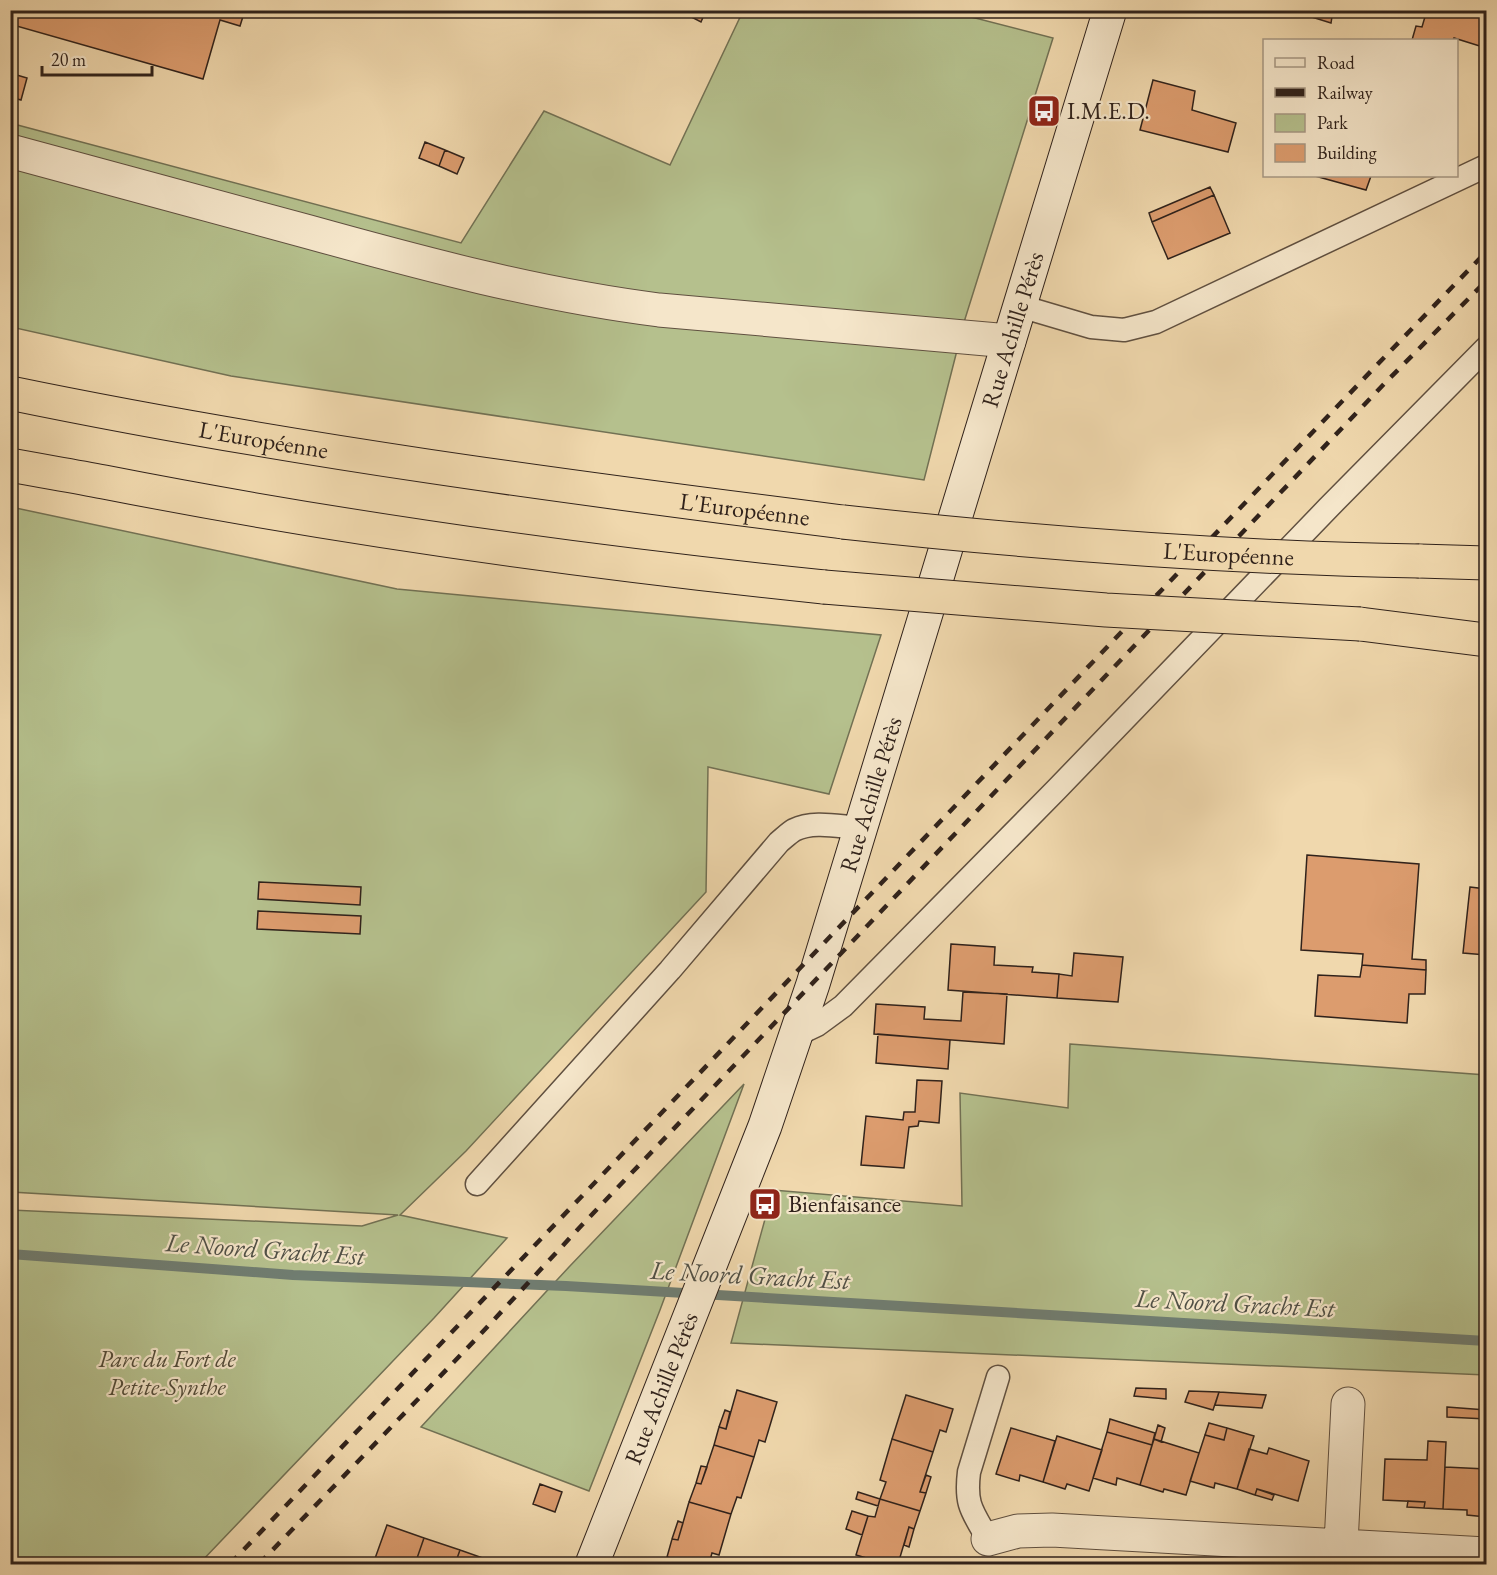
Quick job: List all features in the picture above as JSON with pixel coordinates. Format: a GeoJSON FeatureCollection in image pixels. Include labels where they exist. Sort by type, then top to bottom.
{"type":"FeatureCollection","features":[{"type":"Feature","properties":{"kind":"highway","name":"L'Européenne"},"geometry":{"type":"LineString","coordinates":[[10,393],[233,435],[412,464],[635,496],[843,522],[989,537],[1152,549],[1323,559],[1486,563]]}},
{"type":"Feature","properties":{"kind":"highway"},"geometry":{"type":"LineString","coordinates":[[10,465],[240,508],[449,541],[710,575],[824,587],[1106,610],[1360,624],[1486,628]]}},
{"type":"Feature","properties":{"kind":"highway"},"geometry":{"type":"LineString","coordinates":[[1360,624],[1486,640]]}},
{"type":"Feature","properties":{"kind":"street","name":"Rue Achille Pérès"},"geometry":{"type":"LineString","coordinates":[[592,1564],[765,1126],[828,939],[1109,11]]}},
{"type":"Feature","properties":{"kind":"street"},"geometry":{"type":"LineString","coordinates":[[10,151],[404,258],[533,289],[600,302],[659,310],[1009,341]]}},
{"type":"Feature","properties":{"kind":"street"},"geometry":{"type":"LineString","coordinates":[[1340,1555],[1348,1404]]}},
{"type":"Feature","properties":{"kind":"street"},"geometry":{"type":"LineString","coordinates":[[988,1539],[1018,1532],[1052,1530],[1340,1555],[1486,1554]]}},
{"type":"Feature","properties":{"kind":"lane"},"geometry":{"type":"LineString","coordinates":[[1020,306],[1091,327],[1124,330],[1156,322],[1486,166]]}},
{"type":"Feature","properties":{"kind":"lane"},"geometry":{"type":"LineString","coordinates":[[795,1035],[817,1025],[843,1006],[1486,348]]}},
{"type":"Feature","properties":{"kind":"lane"},"geometry":{"type":"LineString","coordinates":[[477,1184],[670,970],[780,842],[792,831],[803,826],[861,828]]}},
{"type":"Feature","properties":{"kind":"lane"},"geometry":{"type":"LineString","coordinates":[[988,1539],[971,1510],[967,1499],[967,1487],[969,1472],[998,1377]]}},
{"type":"Feature","properties":{"kind":"green space"},"geometry":{"type":"Polygon","coordinates":[[[743,11],[948,11],[1053,38],[965,319],[924,480],[231,376],[11,327],[10,123],[461,243],[544,111],[670,165],[743,11]]]}},
{"type":"Feature","properties":{"kind":"green space","name":"Parc du Fort de Petite-Synthe"},"geometry":{"type":"Polygon","coordinates":[[[11,507],[397,589],[881,635],[829,794],[708,767],[706,892],[466,1151],[400,1215],[507,1238],[434,1318],[199,1564],[11,1564],[11,1210],[362,1226],[398,1215],[11,1192],[11,507]]]}},
{"type":"Feature","properties":{"kind":"green space"},"geometry":{"type":"Polygon","coordinates":[[[1070,1044],[1486,1075],[1486,1375],[731,1343],[773,1190],[962,1206],[960,1093],[1068,1108],[1070,1044]]]}},
{"type":"Feature","properties":{"kind":"green space"},"geometry":{"type":"Polygon","coordinates":[[[744,1084],[660,1310],[589,1491],[421,1427],[569,1267],[744,1084]]]}},
{"type":"Feature","properties":{"kind":"building"},"geometry":{"type":"Polygon","coordinates":[[[15,10],[245,10],[240,26],[220,20],[203,79],[13,25],[15,10]]]}},
{"type":"Feature","properties":{"kind":"building"},"geometry":{"type":"Polygon","coordinates":[[[678,10],[706,10],[701,22],[678,10]]]}},
{"type":"Feature","properties":{"kind":"building"},"geometry":{"type":"Polygon","coordinates":[[[1303,10],[1333,10],[1331,23],[1302,14],[1303,10]]]}},
{"type":"Feature","properties":{"kind":"building"},"geometry":{"type":"Polygon","coordinates":[[[1427,10],[1486,10],[1486,48],[1454,38],[1412,39],[1416,26],[1422,27],[1427,10]]]}},
{"type":"Feature","properties":{"kind":"building"},"geometry":{"type":"Polygon","coordinates":[[[10,73],[27,78],[21,100],[10,97],[10,73]]]}},
{"type":"Feature","properties":{"kind":"building"},"geometry":{"type":"Polygon","coordinates":[[[1153,80],[1195,91],[1192,110],[1236,123],[1228,152],[1140,130],[1153,80]]]}},
{"type":"Feature","properties":{"kind":"building"},"geometry":{"type":"Polygon","coordinates":[[[425,142],[445,150],[439,166],[419,158],[425,142]]]}},
{"type":"Feature","properties":{"kind":"building"},"geometry":{"type":"Polygon","coordinates":[[[445,150],[464,158],[457,174],[439,166],[445,150]]]}},
{"type":"Feature","properties":{"kind":"building"},"geometry":{"type":"Polygon","coordinates":[[[1319,177],[1371,177],[1366,190],[1319,177]]]}},
{"type":"Feature","properties":{"kind":"building"},"geometry":{"type":"Polygon","coordinates":[[[1210,187],[1214,195],[1152,222],[1149,213],[1210,187]]]}},
{"type":"Feature","properties":{"kind":"building"},"geometry":{"type":"Polygon","coordinates":[[[1214,195],[1230,233],[1168,259],[1152,222],[1214,195]]]}},
{"type":"Feature","properties":{"kind":"building"},"geometry":{"type":"Polygon","coordinates":[[[1307,855],[1419,864],[1412,959],[1426,960],[1426,970],[1362,965],[1363,954],[1301,950],[1307,855]]]}},
{"type":"Feature","properties":{"kind":"building"},"geometry":{"type":"Polygon","coordinates":[[[259,882],[361,887],[360,905],[258,899],[259,882]]]}},
{"type":"Feature","properties":{"kind":"building"},"geometry":{"type":"Polygon","coordinates":[[[1470,887],[1486,889],[1486,955],[1463,953],[1470,887]]]}},
{"type":"Feature","properties":{"kind":"building"},"geometry":{"type":"Polygon","coordinates":[[[258,911],[361,916],[360,934],[257,929],[258,911]]]}},
{"type":"Feature","properties":{"kind":"building"},"geometry":{"type":"Polygon","coordinates":[[[951,944],[995,947],[994,965],[1033,967],[1032,972],[1059,974],[1057,998],[948,990],[951,944]]]}},
{"type":"Feature","properties":{"kind":"building"},"geometry":{"type":"Polygon","coordinates":[[[1074,953],[1123,957],[1118,1002],[1057,998],[1059,974],[1072,976],[1074,953]]]}},
{"type":"Feature","properties":{"kind":"building"},"geometry":{"type":"Polygon","coordinates":[[[1362,965],[1426,970],[1425,994],[1409,994],[1407,1023],[1315,1016],[1318,975],[1360,977],[1362,965]]]}},
{"type":"Feature","properties":{"kind":"building"},"geometry":{"type":"Polygon","coordinates":[[[963,992],[1007,994],[1004,1044],[874,1034],[876,1004],[925,1007],[924,1019],[961,1021],[963,992]]]}},
{"type":"Feature","properties":{"kind":"building"},"geometry":{"type":"Polygon","coordinates":[[[878,1034],[950,1040],[948,1069],[876,1063],[878,1034]]]}},
{"type":"Feature","properties":{"kind":"building"},"geometry":{"type":"Polygon","coordinates":[[[917,1080],[942,1081],[939,1123],[919,1121],[918,1126],[909,1127],[904,1168],[861,1165],[866,1116],[903,1120],[904,1112],[915,1112],[917,1080]]]}},
{"type":"Feature","properties":{"kind":"building"},"geometry":{"type":"Polygon","coordinates":[[[1136,1388],[1166,1389],[1166,1399],[1134,1396],[1136,1388]]]}},
{"type":"Feature","properties":{"kind":"building"},"geometry":{"type":"Polygon","coordinates":[[[737,1390],[777,1402],[765,1442],[759,1440],[754,1457],[714,1445],[719,1427],[726,1429],[737,1390]]]}},
{"type":"Feature","properties":{"kind":"building"},"geometry":{"type":"Polygon","coordinates":[[[1189,1391],[1219,1392],[1213,1410],[1185,1402],[1189,1391]]]}},
{"type":"Feature","properties":{"kind":"building"},"geometry":{"type":"Polygon","coordinates":[[[1219,1392],[1266,1395],[1262,1408],[1215,1405],[1219,1392]]]}},
{"type":"Feature","properties":{"kind":"building"},"geometry":{"type":"Polygon","coordinates":[[[906,1395],[953,1409],[946,1432],[940,1430],[933,1452],[892,1439],[906,1395]]]}},
{"type":"Feature","properties":{"kind":"building"},"geometry":{"type":"Polygon","coordinates":[[[1447,1407],[1486,1410],[1486,1419],[1447,1417],[1447,1407]]]}},
{"type":"Feature","properties":{"kind":"building"},"geometry":{"type":"Polygon","coordinates":[[[725,1410],[730,1412],[726,1429],[719,1427],[725,1410]]]}},
{"type":"Feature","properties":{"kind":"building"},"geometry":{"type":"Polygon","coordinates":[[[1110,1419],[1155,1433],[1152,1445],[1107,1432],[1110,1419]]]}},
{"type":"Feature","properties":{"kind":"building"},"geometry":{"type":"Polygon","coordinates":[[[1209,1423],[1227,1428],[1224,1440],[1205,1435],[1209,1423]]]}},
{"type":"Feature","properties":{"kind":"building"},"geometry":{"type":"Polygon","coordinates":[[[1158,1425],[1165,1428],[1161,1442],[1154,1439],[1158,1425]]]}},
{"type":"Feature","properties":{"kind":"building"},"geometry":{"type":"Polygon","coordinates":[[[1011,1428],[1055,1441],[1043,1482],[1020,1475],[1019,1481],[996,1474],[1011,1428]]]}},
{"type":"Feature","properties":{"kind":"building"},"geometry":{"type":"Polygon","coordinates":[[[1227,1428],[1254,1436],[1237,1489],[1215,1483],[1214,1488],[1190,1481],[1205,1435],[1224,1440],[1227,1428]]]}},
{"type":"Feature","properties":{"kind":"building"},"geometry":{"type":"Polygon","coordinates":[[[1107,1432],[1152,1445],[1140,1485],[1117,1478],[1116,1485],[1093,1478],[1107,1432]]]}},
{"type":"Feature","properties":{"kind":"building"},"geometry":{"type":"Polygon","coordinates":[[[1057,1436],[1102,1450],[1089,1491],[1067,1484],[1065,1489],[1043,1482],[1057,1436]]]}},
{"type":"Feature","properties":{"kind":"building"},"geometry":{"type":"Polygon","coordinates":[[[892,1439],[933,1452],[920,1492],[926,1493],[920,1511],[880,1499],[886,1482],[880,1480],[892,1439]]]}},
{"type":"Feature","properties":{"kind":"building"},"geometry":{"type":"Polygon","coordinates":[[[1154,1439],[1199,1453],[1186,1495],[1164,1489],[1163,1492],[1140,1485],[1154,1439]]]}},
{"type":"Feature","properties":{"kind":"building"},"geometry":{"type":"Polygon","coordinates":[[[1428,1441],[1446,1442],[1443,1509],[1424,1508],[1425,1502],[1383,1500],[1385,1459],[1427,1460],[1428,1441]]]}},
{"type":"Feature","properties":{"kind":"building"},"geometry":{"type":"Polygon","coordinates":[[[714,1445],[754,1457],[741,1498],[737,1497],[731,1514],[689,1502],[696,1483],[701,1484],[714,1445]]]}},
{"type":"Feature","properties":{"kind":"building"},"geometry":{"type":"Polygon","coordinates":[[[1269,1448],[1309,1461],[1298,1501],[1257,1489],[1255,1495],[1237,1489],[1249,1449],[1267,1454],[1269,1448]]]}},
{"type":"Feature","properties":{"kind":"building"},"geometry":{"type":"Polygon","coordinates":[[[701,1466],[707,1467],[701,1484],[696,1483],[701,1466]]]}},
{"type":"Feature","properties":{"kind":"building"},"geometry":{"type":"Polygon","coordinates":[[[1445,1467],[1486,1469],[1486,1517],[1467,1515],[1467,1510],[1443,1509],[1445,1467]]]}},
{"type":"Feature","properties":{"kind":"building"},"geometry":{"type":"Polygon","coordinates":[[[926,1475],[931,1477],[926,1493],[920,1492],[926,1475]]]}},
{"type":"Feature","properties":{"kind":"building"},"geometry":{"type":"Polygon","coordinates":[[[540,1484],[562,1492],[555,1512],[533,1504],[540,1484]]]}},
{"type":"Feature","properties":{"kind":"building"},"geometry":{"type":"Polygon","coordinates":[[[1257,1489],[1274,1495],[1272,1500],[1255,1495],[1257,1489]]]}},
{"type":"Feature","properties":{"kind":"building"},"geometry":{"type":"Polygon","coordinates":[[[858,1492],[880,1499],[878,1506],[856,1499],[858,1492]]]}},
{"type":"Feature","properties":{"kind":"building"},"geometry":{"type":"Polygon","coordinates":[[[880,1499],[920,1511],[914,1529],[909,1527],[898,1564],[887,1564],[856,1555],[868,1516],[875,1517],[880,1499]]]}},
{"type":"Feature","properties":{"kind":"building"},"geometry":{"type":"Polygon","coordinates":[[[1408,1501],[1425,1502],[1424,1508],[1407,1507],[1408,1501]]]}},
{"type":"Feature","properties":{"kind":"building"},"geometry":{"type":"Polygon","coordinates":[[[689,1502],[731,1514],[719,1555],[712,1553],[709,1564],[691,1564],[667,1557],[672,1539],[678,1540],[689,1502]]]}},
{"type":"Feature","properties":{"kind":"building"},"geometry":{"type":"Polygon","coordinates":[[[852,1511],[868,1516],[862,1535],[846,1529],[852,1511]]]}},
{"type":"Feature","properties":{"kind":"building"},"geometry":{"type":"Polygon","coordinates":[[[678,1521],[683,1523],[678,1540],[672,1539],[678,1521]]]}},
{"type":"Feature","properties":{"kind":"building"},"geometry":{"type":"Polygon","coordinates":[[[387,1525],[424,1538],[415,1564],[373,1564],[387,1525]]]}},
{"type":"Feature","properties":{"kind":"building"},"geometry":{"type":"Polygon","coordinates":[[[909,1527],[914,1529],[909,1547],[904,1545],[909,1527]]]}},
{"type":"Feature","properties":{"kind":"building"},"geometry":{"type":"Polygon","coordinates":[[[424,1538],[460,1550],[455,1564],[415,1564],[424,1538]]]}},
{"type":"Feature","properties":{"kind":"building"},"geometry":{"type":"Polygon","coordinates":[[[460,1550],[497,1563],[455,1564],[460,1550]]]}},
{"type":"Feature","properties":{"kind":"building"},"geometry":{"type":"Polygon","coordinates":[[[667,1557],[691,1564],[664,1564],[667,1557]]]}},
{"type":"Feature","properties":{"kind":"waterway","name":"Le Noord Gracht Est"},"geometry":{"type":"LineString","coordinates":[[10,1254],[293,1275],[566,1286],[1486,1341]]}},
{"type":"Feature","properties":{"kind":"railway"},"geometry":{"type":"LineString","coordinates":[[230,1564],[1486,252]]}},
{"type":"Feature","properties":{"kind":"railway"},"geometry":{"type":"LineString","coordinates":[[259,1564],[476,1339],[1384,384],[1486,281]]}},
{"type":"Feature","properties":{"kind":"place","name":"I.M.E.D."},"geometry":{"type":"Point","coordinates":[1044,111]}},
{"type":"Feature","properties":{"kind":"place","name":"Bienfaisance"},"geometry":{"type":"Point","coordinates":[765,1204]}}]}
